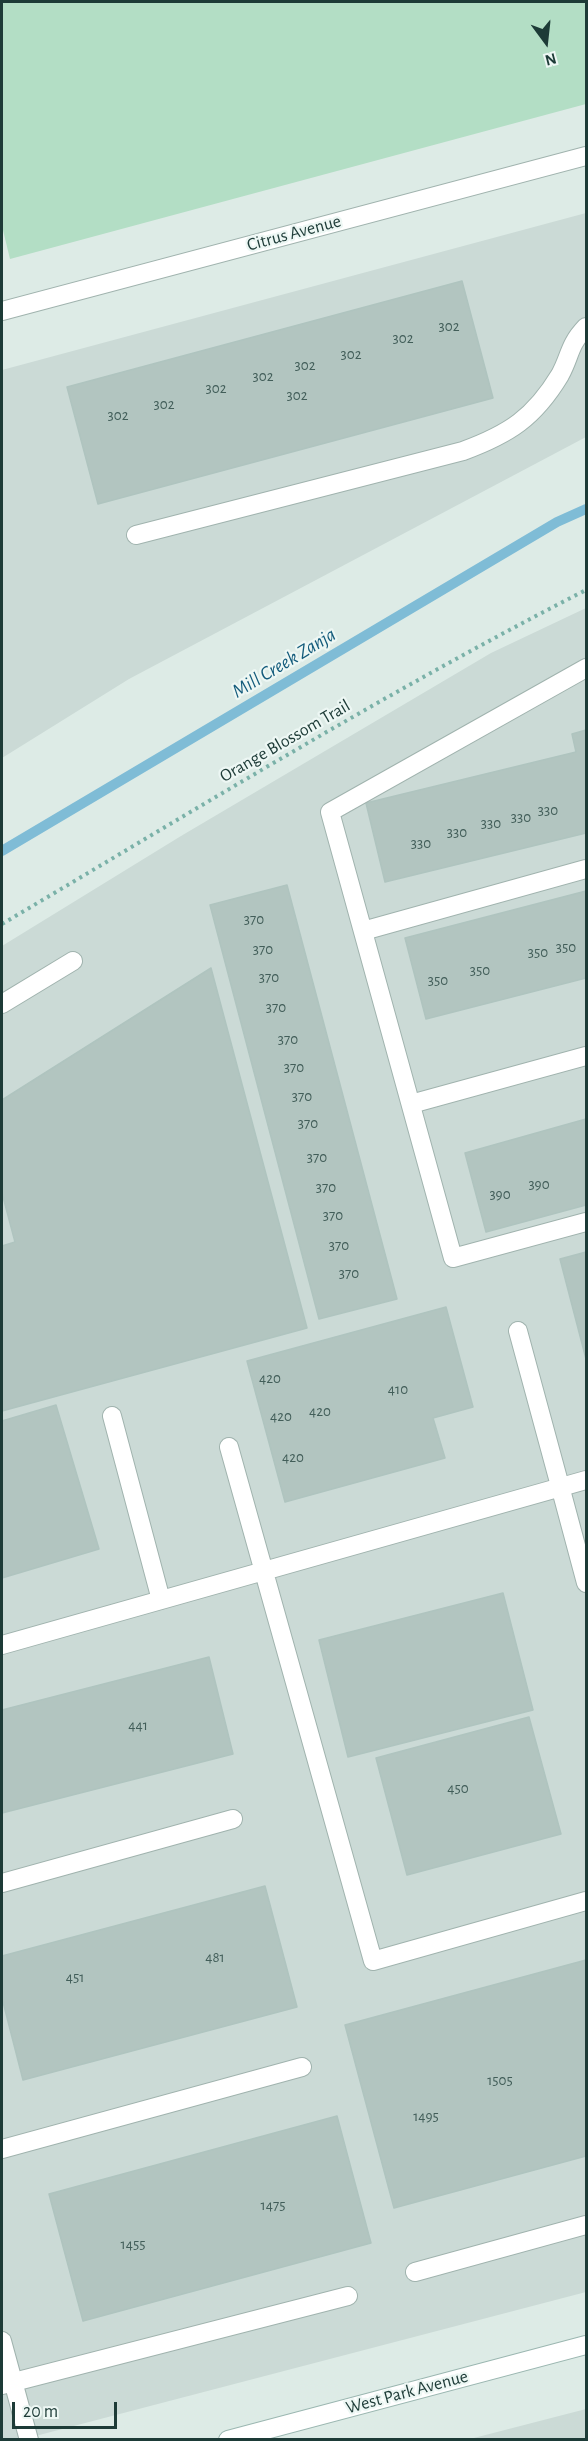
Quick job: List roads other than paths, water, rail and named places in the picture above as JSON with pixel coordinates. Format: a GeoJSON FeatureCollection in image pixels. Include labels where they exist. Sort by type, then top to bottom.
{"type":"FeatureCollection","features":[{"type":"Feature","properties":{"kind":"street","name":"Citrus Avenue"},"geometry":{"type":"LineString","coordinates":[[2,311],[586,156]]}},
{"type":"Feature","properties":{"kind":"street"},"geometry":{"type":"LineString","coordinates":[[136,535],[463,451],[499,438],[523,421],[543,399],[561,374],[574,340],[586,327]]}},
{"type":"Feature","properties":{"kind":"street"},"geometry":{"type":"LineString","coordinates":[[586,668],[330,812],[453,1258],[586,1222]]}},
{"type":"Feature","properties":{"kind":"street"},"geometry":{"type":"LineString","coordinates":[[363,931],[586,869]]}},
{"type":"Feature","properties":{"kind":"street"},"geometry":{"type":"LineString","coordinates":[[2,1004],[73,961]]}},
{"type":"Feature","properties":{"kind":"street"},"geometry":{"type":"LineString","coordinates":[[411,1104],[586,1056]]}},
{"type":"Feature","properties":{"kind":"street"},"geometry":{"type":"LineString","coordinates":[[518,1331],[586,1583]]}},
{"type":"Feature","properties":{"kind":"street"},"geometry":{"type":"LineString","coordinates":[[112,1416],[161,1600]]}},
{"type":"Feature","properties":{"kind":"street"},"geometry":{"type":"LineString","coordinates":[[229,1447],[373,1961],[586,1900]]}},
{"type":"Feature","properties":{"kind":"street"},"geometry":{"type":"LineString","coordinates":[[2,1645],[586,1480]]}},
{"type":"Feature","properties":{"kind":"street"},"geometry":{"type":"LineString","coordinates":[[2,1883],[233,1819]]}},
{"type":"Feature","properties":{"kind":"street"},"geometry":{"type":"LineString","coordinates":[[2,2149],[303,2067]]}},
{"type":"Feature","properties":{"kind":"street"},"geometry":{"type":"LineString","coordinates":[[415,2272],[586,2225]]}},
{"type":"Feature","properties":{"kind":"street"},"geometry":{"type":"LineString","coordinates":[[8,2384],[348,2296]]}},
{"type":"Feature","properties":{"kind":"street"},"geometry":{"type":"LineString","coordinates":[[2,2341],[8,2384],[29,2439]]}},
{"type":"Feature","properties":{"kind":"street","name":"West Park Avenue"},"geometry":{"type":"LineString","coordinates":[[228,2439],[586,2345]]}},
{"type":"Feature","properties":{"kind":"waterway","name":"Mill Creek Zanja"},"geometry":{"type":"LineString","coordinates":[[2,851],[557,522],[586,509]]}}]}
